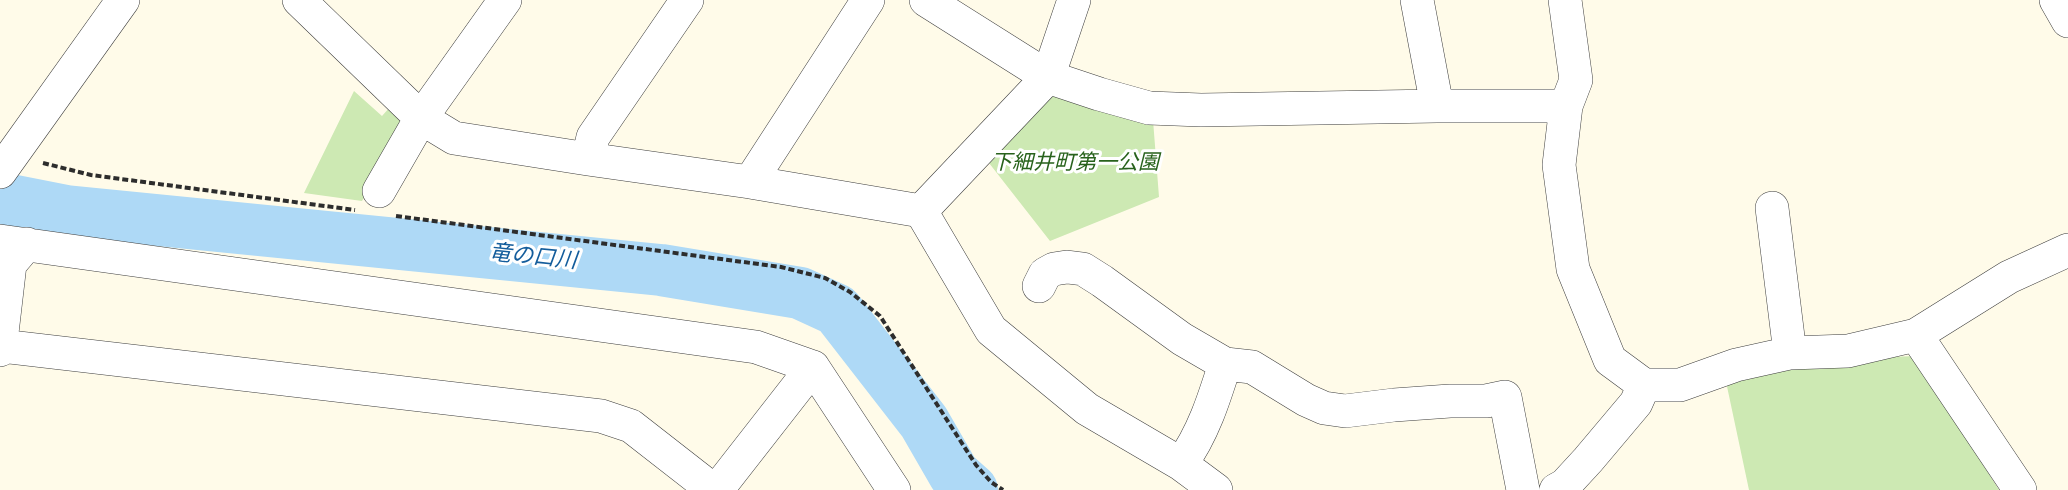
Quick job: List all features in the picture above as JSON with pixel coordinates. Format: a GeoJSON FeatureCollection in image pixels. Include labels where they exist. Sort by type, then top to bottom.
{"type":"FeatureCollection","features":[{"type":"Feature","properties":{"kind":"street"},"geometry":{"type":"LineString","coordinates":[[2,166],[123,0]]}},
{"type":"Feature","properties":{"kind":"street"},"geometry":{"type":"LineString","coordinates":[[377,206],[422,118],[505,0]]}},
{"type":"Feature","properties":{"kind":"street"},"geometry":{"type":"LineString","coordinates":[[588,159],[593,137],[687,0]]}},
{"type":"Feature","properties":{"kind":"street"},"geometry":{"type":"LineString","coordinates":[[750,182],[868,0]]}},
{"type":"Feature","properties":{"kind":"street"},"geometry":{"type":"LineString","coordinates":[[926,0],[1048,77],[1149,108],[1201,110],[1437,105],[1566,106]]}},
{"type":"Feature","properties":{"kind":"street"},"geometry":{"type":"LineString","coordinates":[[921,211],[1048,77],[1074,0]]}},
{"type":"Feature","properties":{"kind":"street"},"geometry":{"type":"LineString","coordinates":[[1417,0],[1437,105]]}},
{"type":"Feature","properties":{"kind":"street"},"geometry":{"type":"LineString","coordinates":[[1565,0],[1576,80],[1566,106],[1559,165],[1573,269],[1610,360],[1644,385],[1680,385],[1736,365],[1790,353],[1848,351],[1916,335],[2009,277],[2068,250]]}},
{"type":"Feature","properties":{"kind":"street"},"geometry":{"type":"LineString","coordinates":[[2056,0],[2068,21]]}},
{"type":"Feature","properties":{"kind":"street"},"geometry":{"type":"LineString","coordinates":[[311,4],[422,118],[454,138],[750,182],[921,211],[991,330],[1087,409],[1181,464],[1216,490]]}},
{"type":"Feature","properties":{"kind":"street"},"geometry":{"type":"LineString","coordinates":[[1772,208],[1790,353]]}},
{"type":"Feature","properties":{"kind":"street"},"geometry":{"type":"LineString","coordinates":[[813,367],[715,490],[631,426],[601,416],[0,348],[13,242],[756,347],[813,367],[894,490]]}},
{"type":"Feature","properties":{"kind":"street"},"geometry":{"type":"LineString","coordinates":[[1039,286],[1046,274],[1054,268],[1083,269],[1182,339],[1225,364],[1252,367],[1306,400],[1324,408],[1345,411],[1450,401],[1486,401],[1505,397],[1523,490]]}},
{"type":"Feature","properties":{"kind":"street"},"geometry":{"type":"LineString","coordinates":[[1916,335],[2020,490]]}},
{"type":"Feature","properties":{"kind":"street"},"geometry":{"type":"LineString","coordinates":[[1181,464],[1190,451],[1209,411],[1225,364]]}},
{"type":"Feature","properties":{"kind":"street"},"geometry":{"type":"LineString","coordinates":[[1556,490],[1565,485],[1588,460],[1636,403],[1644,385]]}},
{"type":"Feature","properties":{"kind":"path"},"geometry":{"type":"LineString","coordinates":[[2,166],[42,163],[91,176],[377,206],[781,267],[825,278],[850,292],[880,316],[976,465],[1003,490]]}},
{"type":"Feature","properties":{"kind":"green space"},"geometry":{"type":"Polygon","coordinates":[[[354,91],[382,116],[390,107],[402,119],[401,132],[362,201],[304,193],[354,91]]]}},
{"type":"Feature","properties":{"kind":"green space","name":"下細井町第一公園"},"geometry":{"type":"Polygon","coordinates":[[[1051,95],[1153,120],[1159,197],[1050,241],[989,163],[1051,95]]]}},
{"type":"Feature","properties":{"kind":"green space"},"geometry":{"type":"Polygon","coordinates":[[[1915,356],[1999,490],[1749,490],[1725,377],[1915,356]]]}},
{"type":"Feature","properties":{"kind":"waterway","name":"竜の口川"},"geometry":{"type":"LineString","coordinates":[[0,198],[66,211],[661,270],[800,293],[837,310],[924,422],[954,474],[972,490]]}}]}
